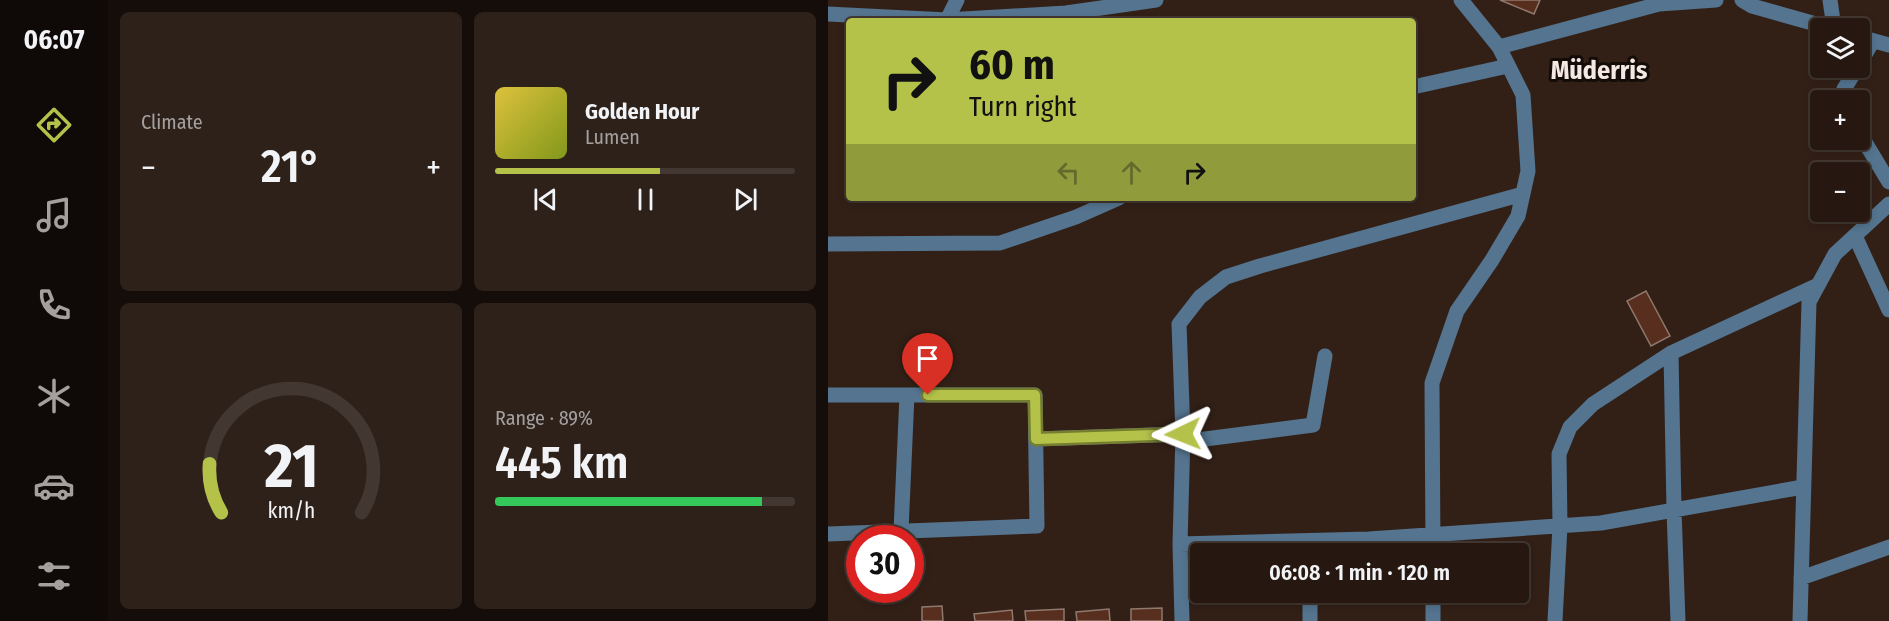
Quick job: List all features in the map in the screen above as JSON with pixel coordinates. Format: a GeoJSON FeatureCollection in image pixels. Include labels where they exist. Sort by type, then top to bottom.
{"type":"FeatureCollection","features":[{"type":"Feature","properties":{"kind":"street"},"geometry":{"type":"LineString","coordinates":[[948,18],[957,0]]}},
{"type":"Feature","properties":{"kind":"street"},"geometry":{"type":"LineString","coordinates":[[981,18],[1066,13],[1156,0]]}},
{"type":"Feature","properties":{"kind":"street"},"geometry":{"type":"LineString","coordinates":[[1433,543],[1432,383],[1457,311],[1492,260],[1518,216],[1528,171],[1523,95],[1498,47],[1461,0]]}},
{"type":"Feature","properties":{"kind":"street"},"geometry":{"type":"LineString","coordinates":[[1498,47],[1659,4],[1716,0]]}},
{"type":"Feature","properties":{"kind":"street"},"geometry":{"type":"LineString","coordinates":[[1742,0],[1752,6],[1810,22]]}},
{"type":"Feature","properties":{"kind":"street"},"geometry":{"type":"LineString","coordinates":[[1830,0],[1831,18]]}},
{"type":"Feature","properties":{"kind":"street"},"geometry":{"type":"LineString","coordinates":[[828,14],[890,18]]}},
{"type":"Feature","properties":{"kind":"street"},"geometry":{"type":"LineString","coordinates":[[1870,40],[1889,45]]}},
{"type":"Feature","properties":{"kind":"street"},"geometry":{"type":"LineString","coordinates":[[1416,86],[1508,66]]}},
{"type":"Feature","properties":{"kind":"street"},"geometry":{"type":"LineString","coordinates":[[1870,150],[1889,182]]}},
{"type":"Feature","properties":{"kind":"street"},"geometry":{"type":"LineString","coordinates":[[1182,621],[1180,544],[1183,438],[1179,324],[1200,297],[1226,277],[1260,266],[1523,194]]}},
{"type":"Feature","properties":{"kind":"street"},"geometry":{"type":"LineString","coordinates":[[828,244],[1000,243],[1076,217],[1112,201]]}},
{"type":"Feature","properties":{"kind":"street"},"geometry":{"type":"LineString","coordinates":[[1800,621],[1809,302],[1835,254],[1889,204]]}},
{"type":"Feature","properties":{"kind":"street"},"geometry":{"type":"LineString","coordinates":[[1855,236],[1889,310]]}},
{"type":"Feature","properties":{"kind":"street"},"geometry":{"type":"LineString","coordinates":[[1555,621],[1560,526],[1559,454],[1570,427],[1593,404],[1671,353],[1818,285]]}},
{"type":"Feature","properties":{"kind":"street"},"geometry":{"type":"LineString","coordinates":[[1671,353],[1678,621]]}},
{"type":"Feature","properties":{"kind":"street"},"geometry":{"type":"LineString","coordinates":[[1036,439],[1183,438],[1313,425],[1325,356]]}},
{"type":"Feature","properties":{"kind":"street"},"geometry":{"type":"LineString","coordinates":[[828,394],[1035,395],[1038,526],[924,530]]}},
{"type":"Feature","properties":{"kind":"street"},"geometry":{"type":"LineString","coordinates":[[901,525],[907,395]]}},
{"type":"Feature","properties":{"kind":"street"},"geometry":{"type":"LineString","coordinates":[[1357,543],[1601,523],[1803,487]]}},
{"type":"Feature","properties":{"kind":"street"},"geometry":{"type":"LineString","coordinates":[[828,534],[846,533]]}},
{"type":"Feature","properties":{"kind":"street"},"geometry":{"type":"LineString","coordinates":[[1180,544],[1190,544]]}},
{"type":"Feature","properties":{"kind":"street"},"geometry":{"type":"LineString","coordinates":[[1801,578],[1889,547]]}},
{"type":"Feature","properties":{"kind":"street"},"geometry":{"type":"LineString","coordinates":[[1310,603],[1310,621]]}},
{"type":"Feature","properties":{"kind":"street"},"geometry":{"type":"LineString","coordinates":[[1433,603],[1433,621]]}},
{"type":"Feature","properties":{"kind":"building"},"geometry":{"type":"Polygon","coordinates":[[[1500,0],[1540,0],[1534,14],[1500,0]]]}},
{"type":"Feature","properties":{"kind":"building"},"geometry":{"type":"Polygon","coordinates":[[[1646,291],[1670,336],[1651,346],[1627,301],[1646,291]]]}},
{"type":"Feature","properties":{"kind":"building"},"geometry":{"type":"Polygon","coordinates":[[[942,606],[943,621],[922,621],[922,607],[942,606]]]}},
{"type":"Feature","properties":{"kind":"building"},"geometry":{"type":"Polygon","coordinates":[[[1162,608],[1162,621],[1131,621],[1131,609],[1162,608]]]}},
{"type":"Feature","properties":{"kind":"building"},"geometry":{"type":"Polygon","coordinates":[[[1064,609],[1064,621],[1026,621],[1025,611],[1064,609]]]}},
{"type":"Feature","properties":{"kind":"building"},"geometry":{"type":"Polygon","coordinates":[[[1109,609],[1110,621],[1077,621],[1076,612],[1109,609]]]}},
{"type":"Feature","properties":{"kind":"building"},"geometry":{"type":"Polygon","coordinates":[[[1012,610],[1013,621],[975,621],[974,614],[1012,610]]]}},
{"type":"Feature","properties":{"kind":"district","name":"Müderris"},"geometry":{"type":"Point","coordinates":[1599,70]}},
{"type":"Feature","properties":{"kind":"route"},"geometry":{"type":"LineString","coordinates":[[928,395],[1035,395],[1036,439],[1183,434]]}}]}
